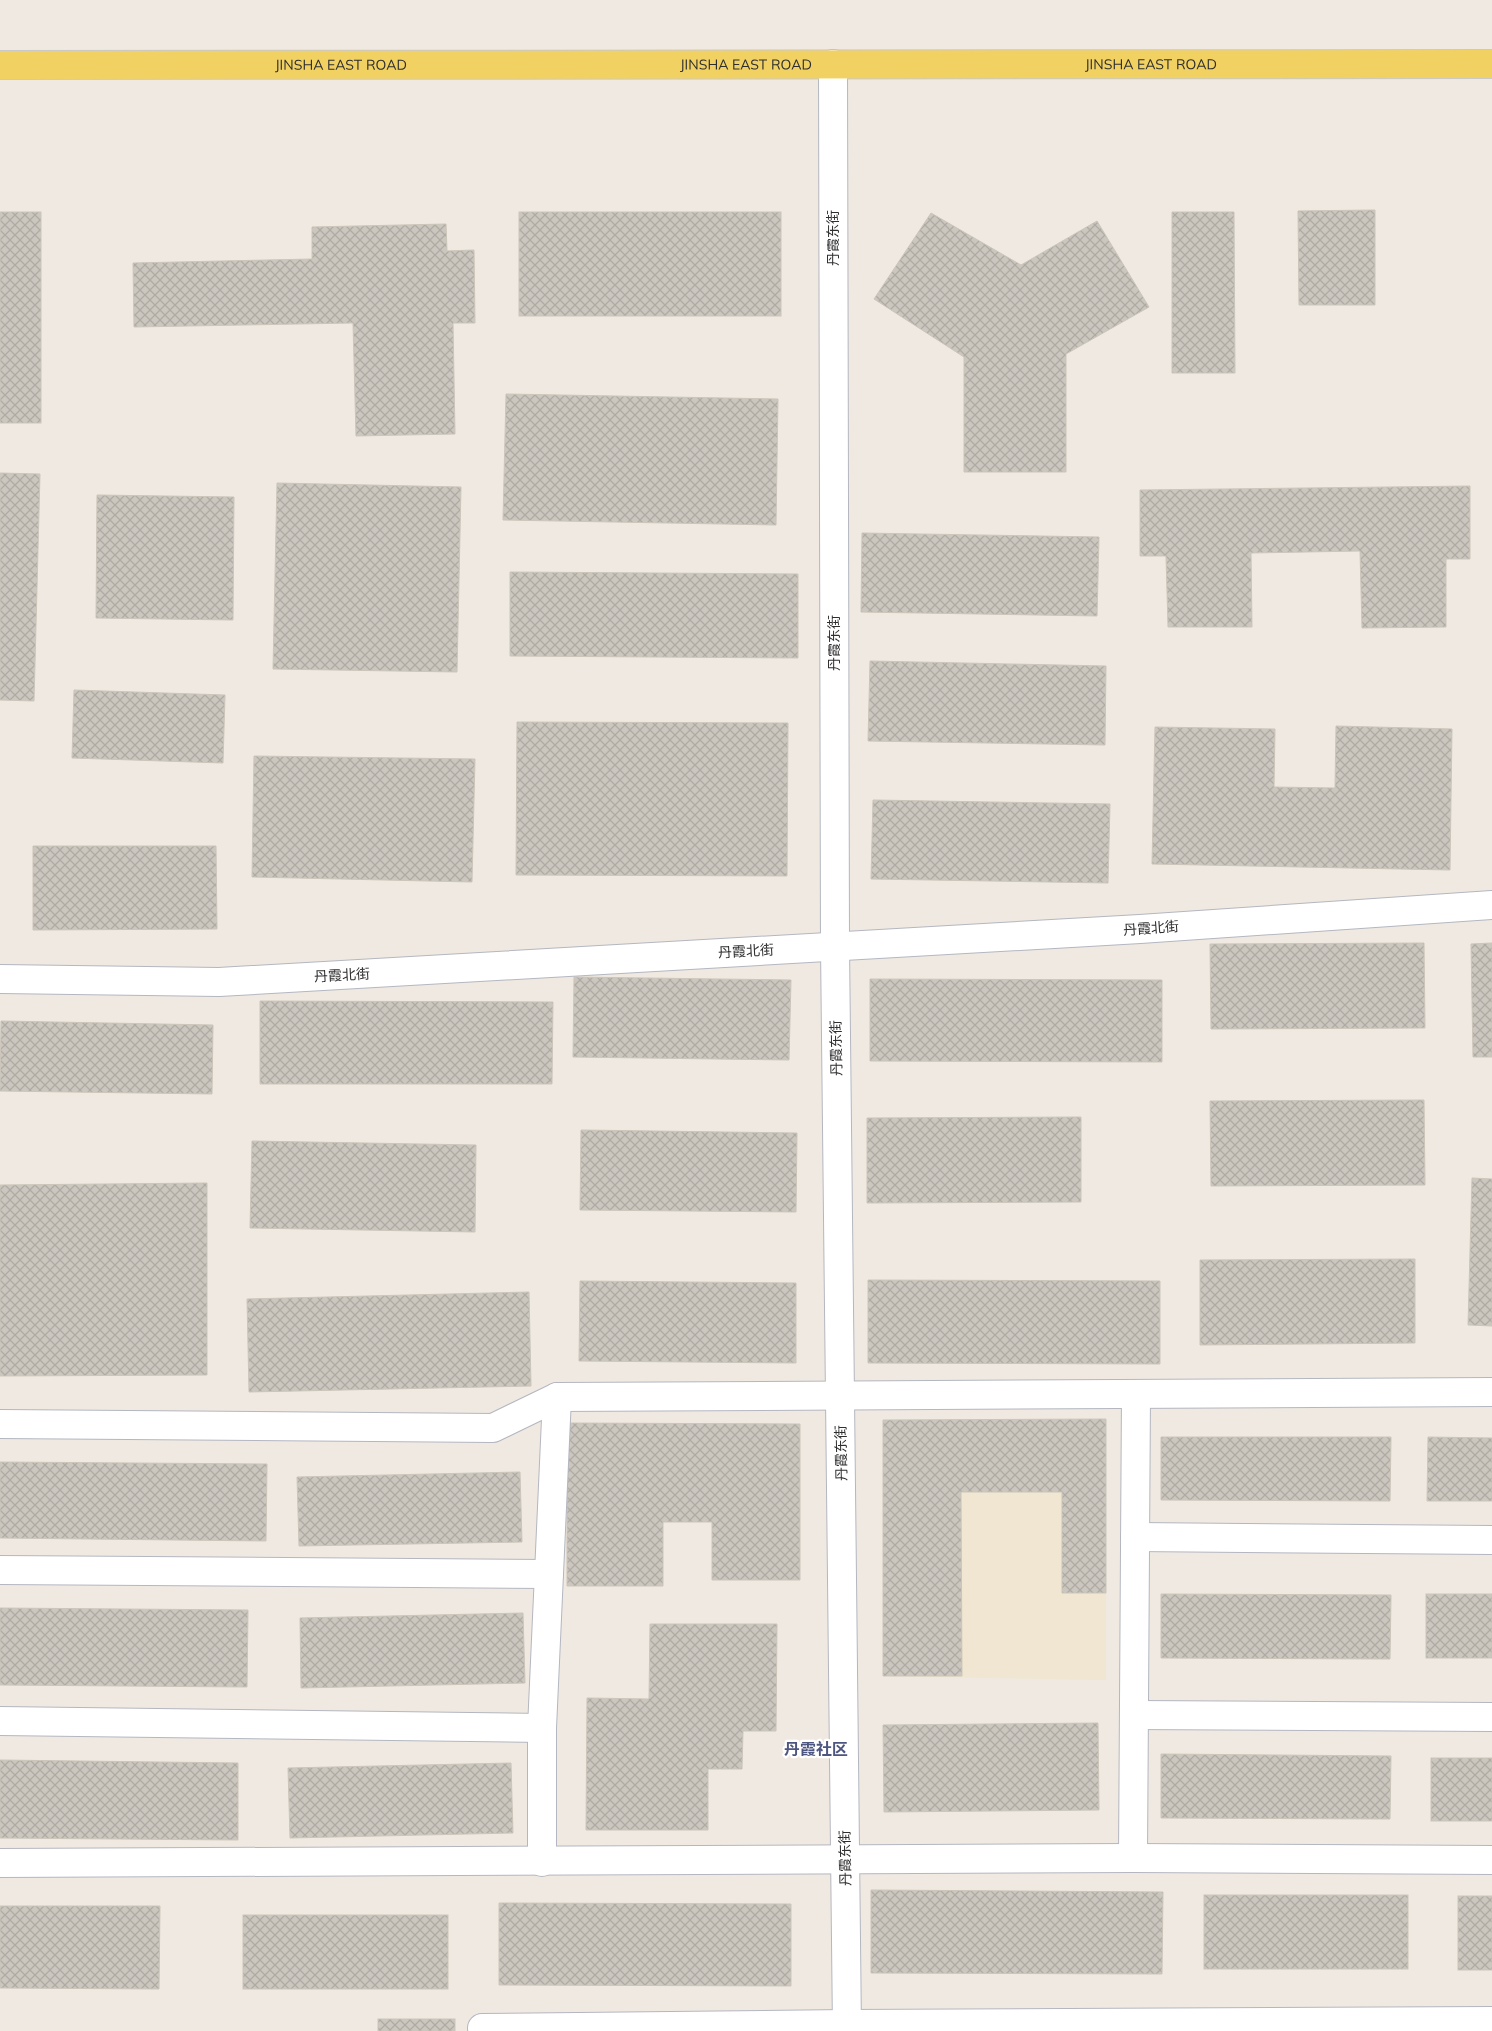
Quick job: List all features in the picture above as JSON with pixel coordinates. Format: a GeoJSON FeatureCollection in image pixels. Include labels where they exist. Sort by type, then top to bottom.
{"type":"FeatureCollection","features":[{"type":"Feature","properties":{"kind":"main road","name":"JINSHA EAST ROAD"},"geometry":{"type":"LineString","coordinates":[[0,65],[1492,64]]}},
{"type":"Feature","properties":{"kind":"street","name":"丹霞东街"},"geometry":{"type":"LineString","coordinates":[[833,64],[834,946],[847,2027]]}},
{"type":"Feature","properties":{"kind":"street","name":"丹霞北街"},"geometry":{"type":"LineString","coordinates":[[0,980],[219,982],[1492,905]]}},
{"type":"Feature","properties":{"kind":"street"},"geometry":{"type":"LineString","coordinates":[[0,1424],[493,1428],[557,1397],[1492,1392]]}},
{"type":"Feature","properties":{"kind":"street"},"geometry":{"type":"LineString","coordinates":[[1133,1858],[1136,1394]]}},
{"type":"Feature","properties":{"kind":"street"},"geometry":{"type":"LineString","coordinates":[[542,1862],[542,1728],[557,1397]]}},
{"type":"Feature","properties":{"kind":"street"},"geometry":{"type":"LineString","coordinates":[[1135,1537],[1492,1540]]}},
{"type":"Feature","properties":{"kind":"street"},"geometry":{"type":"LineString","coordinates":[[0,1570],[549,1574]]}},
{"type":"Feature","properties":{"kind":"street"},"geometry":{"type":"LineString","coordinates":[[1134,1715],[1492,1717]]}},
{"type":"Feature","properties":{"kind":"street"},"geometry":{"type":"LineString","coordinates":[[0,1722],[542,1728]]}},
{"type":"Feature","properties":{"kind":"street"},"geometry":{"type":"LineString","coordinates":[[0,1864],[1133,1858],[1492,1860]]}},
{"type":"Feature","properties":{"kind":"street"},"geometry":{"type":"LineString","coordinates":[[482,2028],[847,2027],[1492,2021]]}},
{"type":"Feature","properties":{"kind":"shaded area"},"geometry":{"type":"Polygon","coordinates":[[[1106,1419],[1106,1680],[883,1676],[883,1420],[1106,1419]]]}},
{"type":"Feature","properties":{"kind":"building"},"geometry":{"type":"Polygon","coordinates":[[[1375,210],[1375,305],[1299,305],[1298,211],[1375,210]]]}},
{"type":"Feature","properties":{"kind":"building"},"geometry":{"type":"Polygon","coordinates":[[[0,212],[41,212],[41,423],[0,423],[0,212]]]}},
{"type":"Feature","properties":{"kind":"building"},"geometry":{"type":"Polygon","coordinates":[[[519,212],[781,212],[781,316],[519,316],[519,212]]]}},
{"type":"Feature","properties":{"kind":"building"},"geometry":{"type":"Polygon","coordinates":[[[1172,212],[1234,212],[1235,373],[1172,373],[1172,212]]]}},
{"type":"Feature","properties":{"kind":"building"},"geometry":{"type":"Polygon","coordinates":[[[931,213],[1021,265],[1097,221],[1149,307],[1066,354],[1066,472],[964,472],[964,357],[874,299],[931,213]]]}},
{"type":"Feature","properties":{"kind":"building"},"geometry":{"type":"Polygon","coordinates":[[[446,224],[447,251],[474,250],[475,323],[453,323],[455,434],[356,436],[353,323],[134,327],[133,263],[312,259],[312,227],[446,224]]]}},
{"type":"Feature","properties":{"kind":"building"},"geometry":{"type":"Polygon","coordinates":[[[506,394],[778,399],[776,525],[503,520],[506,394]]]}},
{"type":"Feature","properties":{"kind":"building"},"geometry":{"type":"Polygon","coordinates":[[[0,473],[40,474],[34,701],[0,700],[0,473]]]}},
{"type":"Feature","properties":{"kind":"building"},"geometry":{"type":"Polygon","coordinates":[[[277,483],[461,487],[457,672],[273,669],[277,483]]]}},
{"type":"Feature","properties":{"kind":"building"},"geometry":{"type":"Polygon","coordinates":[[[1470,486],[1470,559],[1446,559],[1446,627],[1362,628],[1360,551],[1251,553],[1252,627],[1168,627],[1166,556],[1140,556],[1140,490],[1470,486]]]}},
{"type":"Feature","properties":{"kind":"building"},"geometry":{"type":"Polygon","coordinates":[[[97,495],[234,497],[233,620],[96,618],[97,495]]]}},
{"type":"Feature","properties":{"kind":"building"},"geometry":{"type":"Polygon","coordinates":[[[862,533],[1099,537],[1097,616],[861,612],[862,533]]]}},
{"type":"Feature","properties":{"kind":"building"},"geometry":{"type":"Polygon","coordinates":[[[510,572],[798,574],[798,658],[510,656],[510,572]]]}},
{"type":"Feature","properties":{"kind":"building"},"geometry":{"type":"Polygon","coordinates":[[[870,661],[1106,666],[1105,745],[868,741],[870,661]]]}},
{"type":"Feature","properties":{"kind":"building"},"geometry":{"type":"Polygon","coordinates":[[[74,690],[225,695],[223,763],[72,758],[74,690]]]}},
{"type":"Feature","properties":{"kind":"building"},"geometry":{"type":"Polygon","coordinates":[[[517,722],[788,723],[787,876],[516,875],[517,722]]]}},
{"type":"Feature","properties":{"kind":"building"},"geometry":{"type":"Polygon","coordinates":[[[1336,726],[1452,729],[1450,870],[1152,864],[1155,727],[1275,729],[1274,787],[1335,788],[1336,726]]]}},
{"type":"Feature","properties":{"kind":"building"},"geometry":{"type":"Polygon","coordinates":[[[254,756],[475,759],[472,882],[252,877],[254,756]]]}},
{"type":"Feature","properties":{"kind":"building"},"geometry":{"type":"Polygon","coordinates":[[[873,800],[1110,804],[1108,883],[871,879],[873,800]]]}},
{"type":"Feature","properties":{"kind":"building"},"geometry":{"type":"Polygon","coordinates":[[[33,846],[216,846],[217,929],[33,930],[33,846]]]}},
{"type":"Feature","properties":{"kind":"building"},"geometry":{"type":"Polygon","coordinates":[[[1424,943],[1425,1028],[1211,1029],[1210,944],[1424,943]]]}},
{"type":"Feature","properties":{"kind":"building"},"geometry":{"type":"Polygon","coordinates":[[[1492,943],[1492,1057],[1473,1057],[1471,944],[1492,943]]]}},
{"type":"Feature","properties":{"kind":"building"},"geometry":{"type":"Polygon","coordinates":[[[574,977],[791,980],[789,1060],[573,1057],[574,977]]]}},
{"type":"Feature","properties":{"kind":"building"},"geometry":{"type":"Polygon","coordinates":[[[870,979],[1162,980],[1162,1062],[870,1061],[870,979]]]}},
{"type":"Feature","properties":{"kind":"building"},"geometry":{"type":"Polygon","coordinates":[[[260,1001],[553,1002],[552,1084],[260,1084],[260,1001]]]}},
{"type":"Feature","properties":{"kind":"building"},"geometry":{"type":"Polygon","coordinates":[[[1,1021],[213,1025],[212,1094],[0,1091],[1,1021]]]}},
{"type":"Feature","properties":{"kind":"building"},"geometry":{"type":"Polygon","coordinates":[[[1424,1100],[1425,1185],[1211,1186],[1210,1101],[1424,1100]]]}},
{"type":"Feature","properties":{"kind":"building"},"geometry":{"type":"Polygon","coordinates":[[[1081,1117],[1081,1202],[867,1203],[867,1118],[1081,1117]]]}},
{"type":"Feature","properties":{"kind":"building"},"geometry":{"type":"Polygon","coordinates":[[[581,1130],[797,1133],[796,1212],[580,1210],[581,1130]]]}},
{"type":"Feature","properties":{"kind":"building"},"geometry":{"type":"Polygon","coordinates":[[[252,1141],[476,1145],[475,1232],[250,1228],[252,1141]]]}},
{"type":"Feature","properties":{"kind":"building"},"geometry":{"type":"Polygon","coordinates":[[[1472,1178],[1492,1179],[1492,1326],[1468,1325],[1472,1178]]]}},
{"type":"Feature","properties":{"kind":"building"},"geometry":{"type":"Polygon","coordinates":[[[207,1183],[207,1375],[0,1376],[0,1185],[207,1183]]]}},
{"type":"Feature","properties":{"kind":"building"},"geometry":{"type":"Polygon","coordinates":[[[1415,1259],[1415,1343],[1200,1345],[1200,1260],[1415,1259]]]}},
{"type":"Feature","properties":{"kind":"building"},"geometry":{"type":"Polygon","coordinates":[[[868,1280],[1160,1281],[1160,1364],[868,1363],[868,1280]]]}},
{"type":"Feature","properties":{"kind":"building"},"geometry":{"type":"Polygon","coordinates":[[[580,1281],[796,1283],[796,1363],[579,1361],[580,1281]]]}},
{"type":"Feature","properties":{"kind":"building"},"geometry":{"type":"Polygon","coordinates":[[[529,1292],[531,1386],[249,1392],[247,1299],[529,1292]]]}},
{"type":"Feature","properties":{"kind":"building"},"geometry":{"type":"Polygon","coordinates":[[[1106,1419],[1106,1593],[1062,1593],[1062,1492],[961,1492],[962,1676],[883,1676],[883,1420],[1106,1419]]]}},
{"type":"Feature","properties":{"kind":"building"},"geometry":{"type":"Polygon","coordinates":[[[567,1423],[800,1424],[800,1580],[712,1580],[712,1522],[663,1522],[663,1586],[567,1586],[567,1423]]]}},
{"type":"Feature","properties":{"kind":"building"},"geometry":{"type":"Polygon","coordinates":[[[1161,1437],[1391,1437],[1390,1501],[1161,1500],[1161,1437]]]}},
{"type":"Feature","properties":{"kind":"building"},"geometry":{"type":"Polygon","coordinates":[[[1428,1437],[1492,1438],[1492,1501],[1427,1501],[1428,1437]]]}},
{"type":"Feature","properties":{"kind":"building"},"geometry":{"type":"Polygon","coordinates":[[[0,1462],[267,1464],[266,1541],[0,1538],[0,1462]]]}},
{"type":"Feature","properties":{"kind":"building"},"geometry":{"type":"Polygon","coordinates":[[[520,1472],[522,1542],[299,1546],[297,1477],[520,1472]]]}},
{"type":"Feature","properties":{"kind":"building"},"geometry":{"type":"Polygon","coordinates":[[[1161,1594],[1391,1595],[1390,1659],[1161,1658],[1161,1594]]]}},
{"type":"Feature","properties":{"kind":"building"},"geometry":{"type":"Polygon","coordinates":[[[1426,1594],[1492,1594],[1492,1658],[1426,1658],[1426,1594]]]}},
{"type":"Feature","properties":{"kind":"building"},"geometry":{"type":"Polygon","coordinates":[[[0,1608],[248,1610],[247,1687],[0,1685],[0,1608]]]}},
{"type":"Feature","properties":{"kind":"building"},"geometry":{"type":"Polygon","coordinates":[[[523,1613],[525,1683],[301,1688],[300,1618],[523,1613]]]}},
{"type":"Feature","properties":{"kind":"building"},"geometry":{"type":"Polygon","coordinates":[[[650,1624],[777,1624],[776,1731],[743,1731],[742,1769],[708,1769],[708,1830],[586,1830],[587,1698],[649,1699],[650,1624]]]}},
{"type":"Feature","properties":{"kind":"building"},"geometry":{"type":"Polygon","coordinates":[[[1098,1723],[1099,1810],[884,1812],[883,1725],[1098,1723]]]}},
{"type":"Feature","properties":{"kind":"building"},"geometry":{"type":"Polygon","coordinates":[[[1161,1754],[1391,1756],[1390,1819],[1161,1818],[1161,1754]]]}},
{"type":"Feature","properties":{"kind":"building"},"geometry":{"type":"Polygon","coordinates":[[[1431,1758],[1492,1758],[1492,1821],[1431,1821],[1431,1758]]]}},
{"type":"Feature","properties":{"kind":"building"},"geometry":{"type":"Polygon","coordinates":[[[0,1760],[238,1763],[238,1840],[0,1838],[0,1760]]]}},
{"type":"Feature","properties":{"kind":"building"},"geometry":{"type":"Polygon","coordinates":[[[511,1763],[513,1833],[290,1838],[288,1768],[511,1763]]]}},
{"type":"Feature","properties":{"kind":"building"},"geometry":{"type":"Polygon","coordinates":[[[871,1890],[1163,1892],[1162,1974],[871,1973],[871,1890]]]}},
{"type":"Feature","properties":{"kind":"building"},"geometry":{"type":"Polygon","coordinates":[[[1204,1895],[1408,1895],[1408,1969],[1204,1969],[1204,1895]]]}},
{"type":"Feature","properties":{"kind":"building"},"geometry":{"type":"Polygon","coordinates":[[[1458,1896],[1492,1896],[1492,1970],[1458,1970],[1458,1896]]]}},
{"type":"Feature","properties":{"kind":"building"},"geometry":{"type":"Polygon","coordinates":[[[499,1903],[791,1904],[791,1986],[499,1985],[499,1903]]]}},
{"type":"Feature","properties":{"kind":"building"},"geometry":{"type":"Polygon","coordinates":[[[0,1906],[160,1906],[159,1989],[0,1988],[0,1906]]]}},
{"type":"Feature","properties":{"kind":"building"},"geometry":{"type":"Polygon","coordinates":[[[243,1915],[448,1915],[448,1989],[243,1989],[243,1915]]]}},
{"type":"Feature","properties":{"kind":"building"},"geometry":{"type":"Polygon","coordinates":[[[378,2019],[455,2019],[455,2031],[378,2031],[378,2019]]]}},
{"type":"Feature","properties":{"kind":"district","name":"丹霞社区"},"geometry":{"type":"Point","coordinates":[816,1749]}}]}
